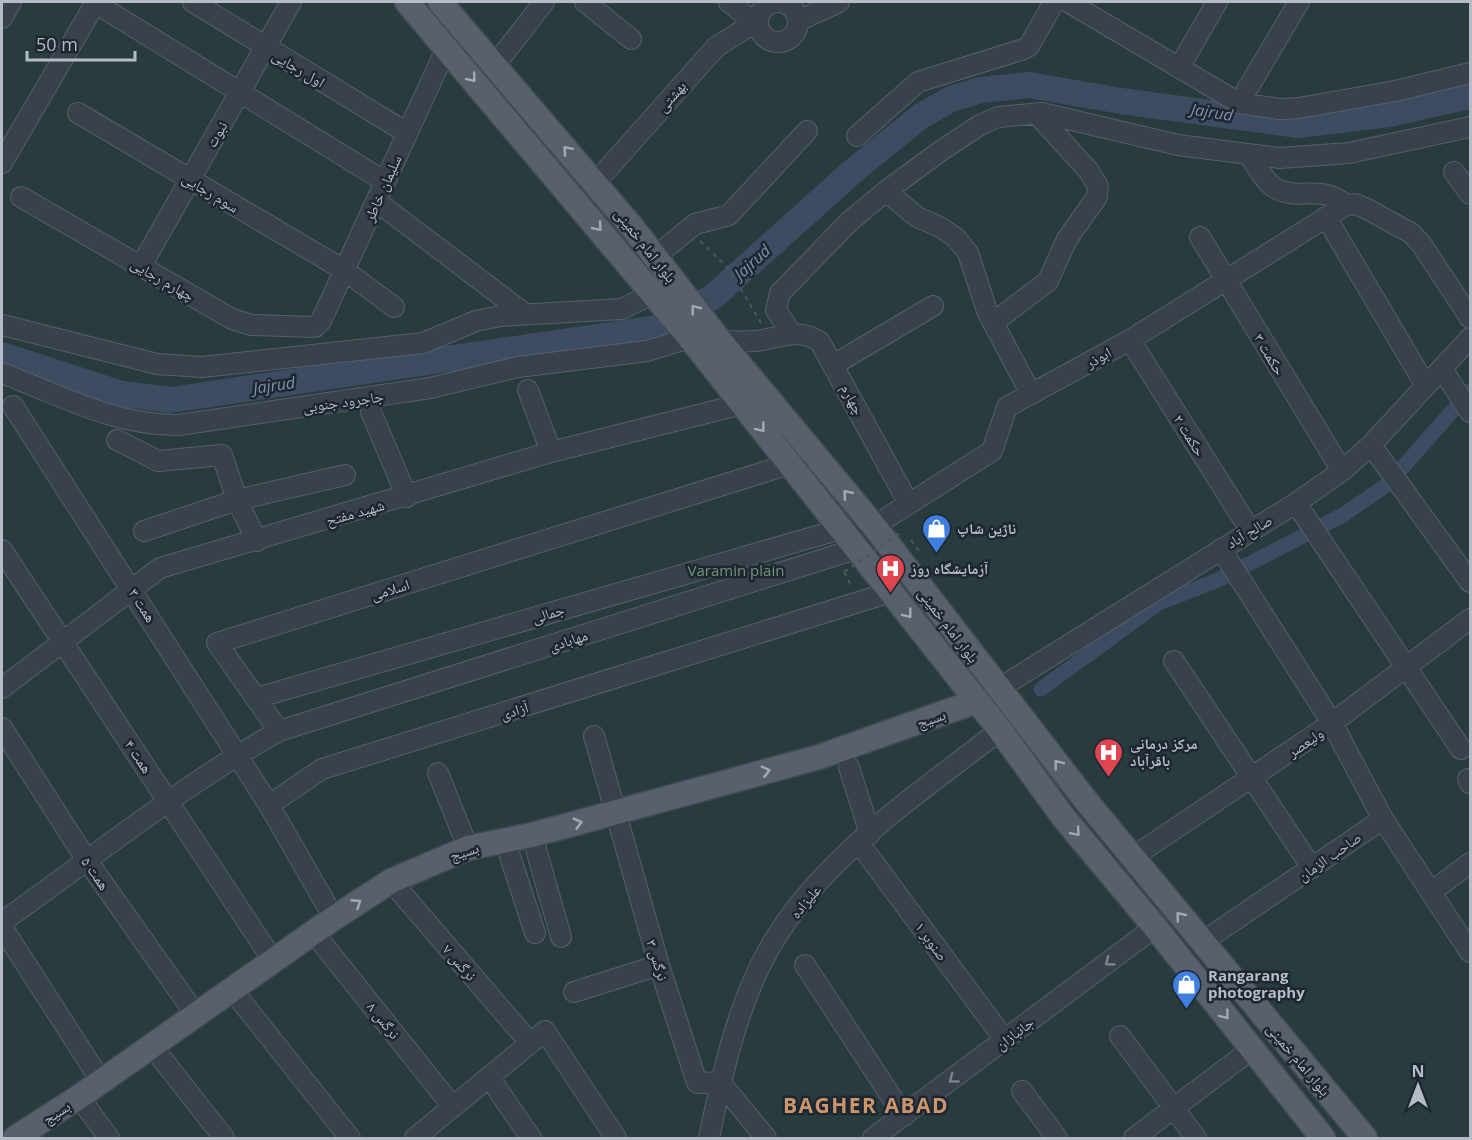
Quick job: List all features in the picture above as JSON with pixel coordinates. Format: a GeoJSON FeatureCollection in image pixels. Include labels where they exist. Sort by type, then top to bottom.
{"type":"FeatureCollection","features":[{"type":"Feature","properties":{"kind":"main road","name":"بلوار امام خمینی"},"geometry":{"type":"LineString","coordinates":[[407,2],[661,283],[742,404],[1000,730],[1064,818],[1155,927],[1323,1138]]}},
{"type":"Feature","properties":{"kind":"main road","name":"بلوار امام خمینی"},"geometry":{"type":"LineString","coordinates":[[440,2],[596,182],[655,257],[661,283]]}},
{"type":"Feature","properties":{"kind":"main road","name":"بلوار امام خمینی"},"geometry":{"type":"LineString","coordinates":[[703,343],[873,526],[999,689],[1202,943],[1365,1138]]}},
{"type":"Feature","properties":{"kind":"main road","name":"بسیج"},"geometry":{"type":"LineString","coordinates":[[15,1138],[80,1097],[334,918],[391,881],[468,848],[532,836],[819,757],[977,701]]}},
{"type":"Feature","properties":{"kind":"street"},"geometry":{"type":"LineString","coordinates":[[2,18],[11,2]]}},
{"type":"Feature","properties":{"kind":"street"},"geometry":{"type":"LineString","coordinates":[[2,163],[96,2],[384,182]]}},
{"type":"Feature","properties":{"kind":"street","name":"اول رجایی"},"geometry":{"type":"LineString","coordinates":[[193,2],[407,133]]}},
{"type":"Feature","properties":{"kind":"street","name":"نبوت"},"geometry":{"type":"LineString","coordinates":[[141,266],[291,2]]}},
{"type":"Feature","properties":{"kind":"street"},"geometry":{"type":"LineString","coordinates":[[495,65],[544,2]]}},
{"type":"Feature","properties":{"kind":"street"},"geometry":{"type":"LineString","coordinates":[[585,2],[631,39]]}},
{"type":"Feature","properties":{"kind":"street"},"geometry":{"type":"LineString","coordinates":[[729,2],[758,26],[764,38],[777,42],[783,42],[794,34],[798,21],[793,9],[782,2],[775,2],[763,8],[759,13],[758,26]]}},
{"type":"Feature","properties":{"kind":"street"},"geometry":{"type":"LineString","coordinates":[[798,21],[839,2]]}},
{"type":"Feature","properties":{"kind":"street"},"geometry":{"type":"LineString","coordinates":[[857,136],[918,82],[1024,50],[1053,2]]}},
{"type":"Feature","properties":{"kind":"street"},"geometry":{"type":"LineString","coordinates":[[1179,68],[1217,2]]}},
{"type":"Feature","properties":{"kind":"street"},"geometry":{"type":"LineString","coordinates":[[1239,103],[1296,3]]}},
{"type":"Feature","properties":{"kind":"street"},"geometry":{"type":"LineString","coordinates":[[1076,4],[1239,103],[1280,109],[1299,108],[1395,91],[1470,73]]}},
{"type":"Feature","properties":{"kind":"street","name":"بهشتی"},"geometry":{"type":"LineString","coordinates":[[596,182],[716,47],[746,28],[758,26]]}},
{"type":"Feature","properties":{"kind":"street","name":"سلیمان خاطر"},"geometry":{"type":"LineString","coordinates":[[315,327],[321,321],[447,47]]}},
{"type":"Feature","properties":{"kind":"street","name":"سوم رجایی"},"geometry":{"type":"LineString","coordinates":[[78,113],[344,270],[394,306]]}},
{"type":"Feature","properties":{"kind":"street"},"geometry":{"type":"LineString","coordinates":[[993,323],[1048,281],[1067,239],[1097,197],[1098,186],[1089,170],[1036,113]]}},
{"type":"Feature","properties":{"kind":"street"},"geometry":{"type":"LineString","coordinates":[[770,338],[791,333],[776,310],[780,293],[850,221],[886,191],[980,125],[998,117],[1036,113],[1178,145],[1280,158],[1349,153],[1470,127]]}},
{"type":"Feature","properties":{"kind":"street"},"geometry":{"type":"LineString","coordinates":[[655,257],[695,224],[729,215],[807,131]]}},
{"type":"Feature","properties":{"kind":"street"},"geometry":{"type":"LineString","coordinates":[[1249,155],[1276,188],[1292,194],[1325,193],[1346,204],[1355,204],[1365,208],[1411,233],[1422,245],[1470,318]]}},
{"type":"Feature","properties":{"kind":"street"},"geometry":{"type":"LineString","coordinates":[[1454,172],[1470,194]]}},
{"type":"Feature","properties":{"kind":"street"},"geometry":{"type":"LineString","coordinates":[[886,191],[917,217],[940,227],[956,238],[968,253],[993,323],[1030,394]]}},
{"type":"Feature","properties":{"kind":"street","name":"چهارم رجایی"},"geometry":{"type":"LineString","coordinates":[[21,197],[243,324],[315,327]]}},
{"type":"Feature","properties":{"kind":"street"},"geometry":{"type":"LineString","coordinates":[[376,201],[525,314]]}},
{"type":"Feature","properties":{"kind":"street","name":"ابوذر"},"geometry":{"type":"LineString","coordinates":[[873,526],[992,451],[1007,407],[1130,340],[1346,204]]}},
{"type":"Feature","properties":{"kind":"street"},"geometry":{"type":"LineString","coordinates":[[1326,218],[1426,386]]}},
{"type":"Feature","properties":{"kind":"street","name":"حکمت ۳"},"geometry":{"type":"LineString","coordinates":[[1200,237],[1342,471]]}},
{"type":"Feature","properties":{"kind":"street"},"geometry":{"type":"LineString","coordinates":[[2,325],[157,364],[202,367],[423,343],[476,321],[525,314],[622,309],[640,300],[661,283]]}},
{"type":"Feature","properties":{"kind":"street"},"geometry":{"type":"LineString","coordinates":[[835,364],[933,306]]}},
{"type":"Feature","properties":{"kind":"street","name":"چهارم"},"geometry":{"type":"LineString","coordinates":[[791,333],[809,335],[820,342],[835,364],[909,504]]}},
{"type":"Feature","properties":{"kind":"street","name":"جاجرود جنوبی"},"geometry":{"type":"LineString","coordinates":[[2,372],[129,422],[152,426],[178,425],[430,388],[518,367],[703,343],[770,338]]}},
{"type":"Feature","properties":{"kind":"street","name":"صالح آباد"},"geometry":{"type":"LineString","coordinates":[[999,689],[1296,503],[1342,471],[1371,445],[1470,338]]}},
{"type":"Feature","properties":{"kind":"street","name":"حکمت ۲"},"geometry":{"type":"LineString","coordinates":[[1130,340],[1250,530]]}},
{"type":"Feature","properties":{"kind":"street"},"geometry":{"type":"LineString","coordinates":[[1442,369],[1466,405]]}},
{"type":"Feature","properties":{"kind":"street"},"geometry":{"type":"LineString","coordinates":[[528,390],[551,452]]}},
{"type":"Feature","properties":{"kind":"street","name":"شهید مفتح"},"geometry":{"type":"LineString","coordinates":[[2,688],[160,568],[407,497],[551,452],[742,404]]}},
{"type":"Feature","properties":{"kind":"street","name":"همت ۳"},"geometry":{"type":"LineString","coordinates":[[14,406],[134,590],[269,805]]}},
{"type":"Feature","properties":{"kind":"street"},"geometry":{"type":"LineString","coordinates":[[371,412],[407,497]]}},
{"type":"Feature","properties":{"kind":"street"},"geometry":{"type":"LineString","coordinates":[[117,440],[158,461],[222,455],[237,500],[257,541]]}},
{"type":"Feature","properties":{"kind":"street"},"geometry":{"type":"LineString","coordinates":[[1371,445],[1470,582]]}},
{"type":"Feature","properties":{"kind":"street","name":"اسلامی"},"geometry":{"type":"LineString","coordinates":[[279,731],[217,643],[790,464]]}},
{"type":"Feature","properties":{"kind":"street"},"geometry":{"type":"LineString","coordinates":[[144,531],[237,500],[345,475]]}},
{"type":"Feature","properties":{"kind":"street"},"geometry":{"type":"LineString","coordinates":[[1296,503],[1461,749]]}},
{"type":"Feature","properties":{"kind":"street","name":"جمالی"},"geometry":{"type":"LineString","coordinates":[[256,698],[840,528]]}},
{"type":"Feature","properties":{"kind":"street","name":"مهابادی"},"geometry":{"type":"LineString","coordinates":[[279,731],[856,549]]}},
{"type":"Feature","properties":{"kind":"street"},"geometry":{"type":"LineString","coordinates":[[1221,549],[1332,723],[1383,819],[1470,952]]}},
{"type":"Feature","properties":{"kind":"street","name":"همت ۴"},"geometry":{"type":"LineString","coordinates":[[2,550],[274,962]]}},
{"type":"Feature","properties":{"kind":"street","name":"آزادی"},"geometry":{"type":"LineString","coordinates":[[269,805],[322,769],[891,592]]}},
{"type":"Feature","properties":{"kind":"street","name":"ولیعصر"},"geometry":{"type":"LineString","coordinates":[[1133,857],[1332,723],[1470,619]]}},
{"type":"Feature","properties":{"kind":"street"},"geometry":{"type":"LineString","coordinates":[[1174,660],[1312,868]]}},
{"type":"Feature","properties":{"kind":"street","name":"همت ۵"},"geometry":{"type":"LineString","coordinates":[[2,728],[88,862],[196,1015]]}},
{"type":"Feature","properties":{"kind":"street","name":"علیزاده"},"geometry":{"type":"LineString","coordinates":[[709,1138],[720,1082],[740,1018],[761,964],[807,895],[865,838],[1000,730]]}},
{"type":"Feature","properties":{"kind":"street"},"geometry":{"type":"LineString","coordinates":[[2,922],[88,862],[169,800],[238,754],[279,731]]}},
{"type":"Feature","properties":{"kind":"street","name":"نرگس ۳"},"geometry":{"type":"LineString","coordinates":[[594,736],[659,965],[697,1083],[720,1082]]}},
{"type":"Feature","properties":{"kind":"street","name":"صنوبر ۱"},"geometry":{"type":"LineString","coordinates":[[849,767],[865,838],[1005,1040]]}},
{"type":"Feature","properties":{"kind":"street"},"geometry":{"type":"LineString","coordinates":[[438,773],[468,848]]}},
{"type":"Feature","properties":{"kind":"street"},"geometry":{"type":"LineString","coordinates":[[269,805],[334,918]]}},
{"type":"Feature","properties":{"kind":"street","name":"صاحب الزمان"},"geometry":{"type":"LineString","coordinates":[[1202,943],[1383,819]]}},
{"type":"Feature","properties":{"kind":"street"},"geometry":{"type":"LineString","coordinates":[[532,836],[561,937]]}},
{"type":"Feature","properties":{"kind":"street"},"geometry":{"type":"LineString","coordinates":[[505,841],[535,933]]}},
{"type":"Feature","properties":{"kind":"street"},"geometry":{"type":"LineString","coordinates":[[1431,892],[1470,863]]}},
{"type":"Feature","properties":{"kind":"street","name":"نرگس ۷"},"geometry":{"type":"LineString","coordinates":[[391,881],[537,1037],[616,1138]]}},
{"type":"Feature","properties":{"kind":"street"},"geometry":{"type":"LineString","coordinates":[[2,927],[100,1082]]}},
{"type":"Feature","properties":{"kind":"street","name":"جانبازان"},"geometry":{"type":"LineString","coordinates":[[873,1138],[1155,927]]}},
{"type":"Feature","properties":{"kind":"street","name":"نرگس ۸"},"geometry":{"type":"LineString","coordinates":[[314,933],[453,1107]]}},
{"type":"Feature","properties":{"kind":"street"},"geometry":{"type":"LineString","coordinates":[[574,992],[659,965]]}},
{"type":"Feature","properties":{"kind":"street"},"geometry":{"type":"LineString","coordinates":[[805,965],[904,1116]]}},
{"type":"Feature","properties":{"kind":"street"},"geometry":{"type":"LineString","coordinates":[[233,991],[350,1138]]}},
{"type":"Feature","properties":{"kind":"street"},"geometry":{"type":"LineString","coordinates":[[1120,1036],[1196,1138]]}},
{"type":"Feature","properties":{"kind":"street"},"geometry":{"type":"LineString","coordinates":[[416,1138],[537,1037]]}},
{"type":"Feature","properties":{"kind":"street"},"geometry":{"type":"LineString","coordinates":[[152,1046],[224,1138]]}},
{"type":"Feature","properties":{"kind":"street"},"geometry":{"type":"LineString","coordinates":[[1134,1138],[1252,1049]]}},
{"type":"Feature","properties":{"kind":"street"},"geometry":{"type":"LineString","coordinates":[[489,1077],[531,1138]]}},
{"type":"Feature","properties":{"kind":"street"},"geometry":{"type":"LineString","coordinates":[[720,1082],[766,1138]]}},
{"type":"Feature","properties":{"kind":"street"},"geometry":{"type":"LineString","coordinates":[[1022,1091],[1057,1138]]}},
{"type":"Feature","properties":{"kind":"street"},"geometry":{"type":"LineString","coordinates":[[80,1097],[109,1138]]}},
{"type":"Feature","properties":{"kind":"path"},"geometry":{"type":"LineString","coordinates":[[688,229],[729,269],[770,338]]}},
{"type":"Feature","properties":{"kind":"path"},"geometry":{"type":"LineString","coordinates":[[854,591],[844,572],[903,531]]}},
{"type":"Feature","properties":{"kind":"green space","name":"Varamin plain"},"geometry":{"type":"Polygon","coordinates":[[[2,2],[1470,2],[1470,1138],[2,1138],[2,2]]]}},
{"type":"Feature","properties":{"kind":"waterway","name":"Jajrud"},"geometry":{"type":"LineString","coordinates":[[2,355],[122,394],[170,400],[657,328],[714,296],[853,171],[921,116],[951,99],[981,90],[1029,85],[1121,101],[1298,125],[1389,114],[1470,96]]}},
{"type":"Feature","properties":{"kind":"waterway"},"geometry":{"type":"LineString","coordinates":[[1041,689],[1159,603],[1218,580],[1343,515],[1388,484],[1470,391]]}},
{"type":"Feature","properties":{"kind":"place","name":"ناژین شاپ"},"geometry":{"type":"Point","coordinates":[936,554]}},
{"type":"Feature","properties":{"kind":"place","name":"آزمایشگاه روز"},"geometry":{"type":"Point","coordinates":[890,594]}},
{"type":"Feature","properties":{"kind":"place","name":"مرکز درمانی باقرآباد"},"geometry":{"type":"Point","coordinates":[1109,778]}},
{"type":"Feature","properties":{"kind":"place","name":"Rangarang photography"},"geometry":{"type":"Point","coordinates":[1187,1010]}},
{"type":"Feature","properties":{"kind":"district","name":"BAGHER ABAD"},"geometry":{"type":"Point","coordinates":[866,1105]}}]}
